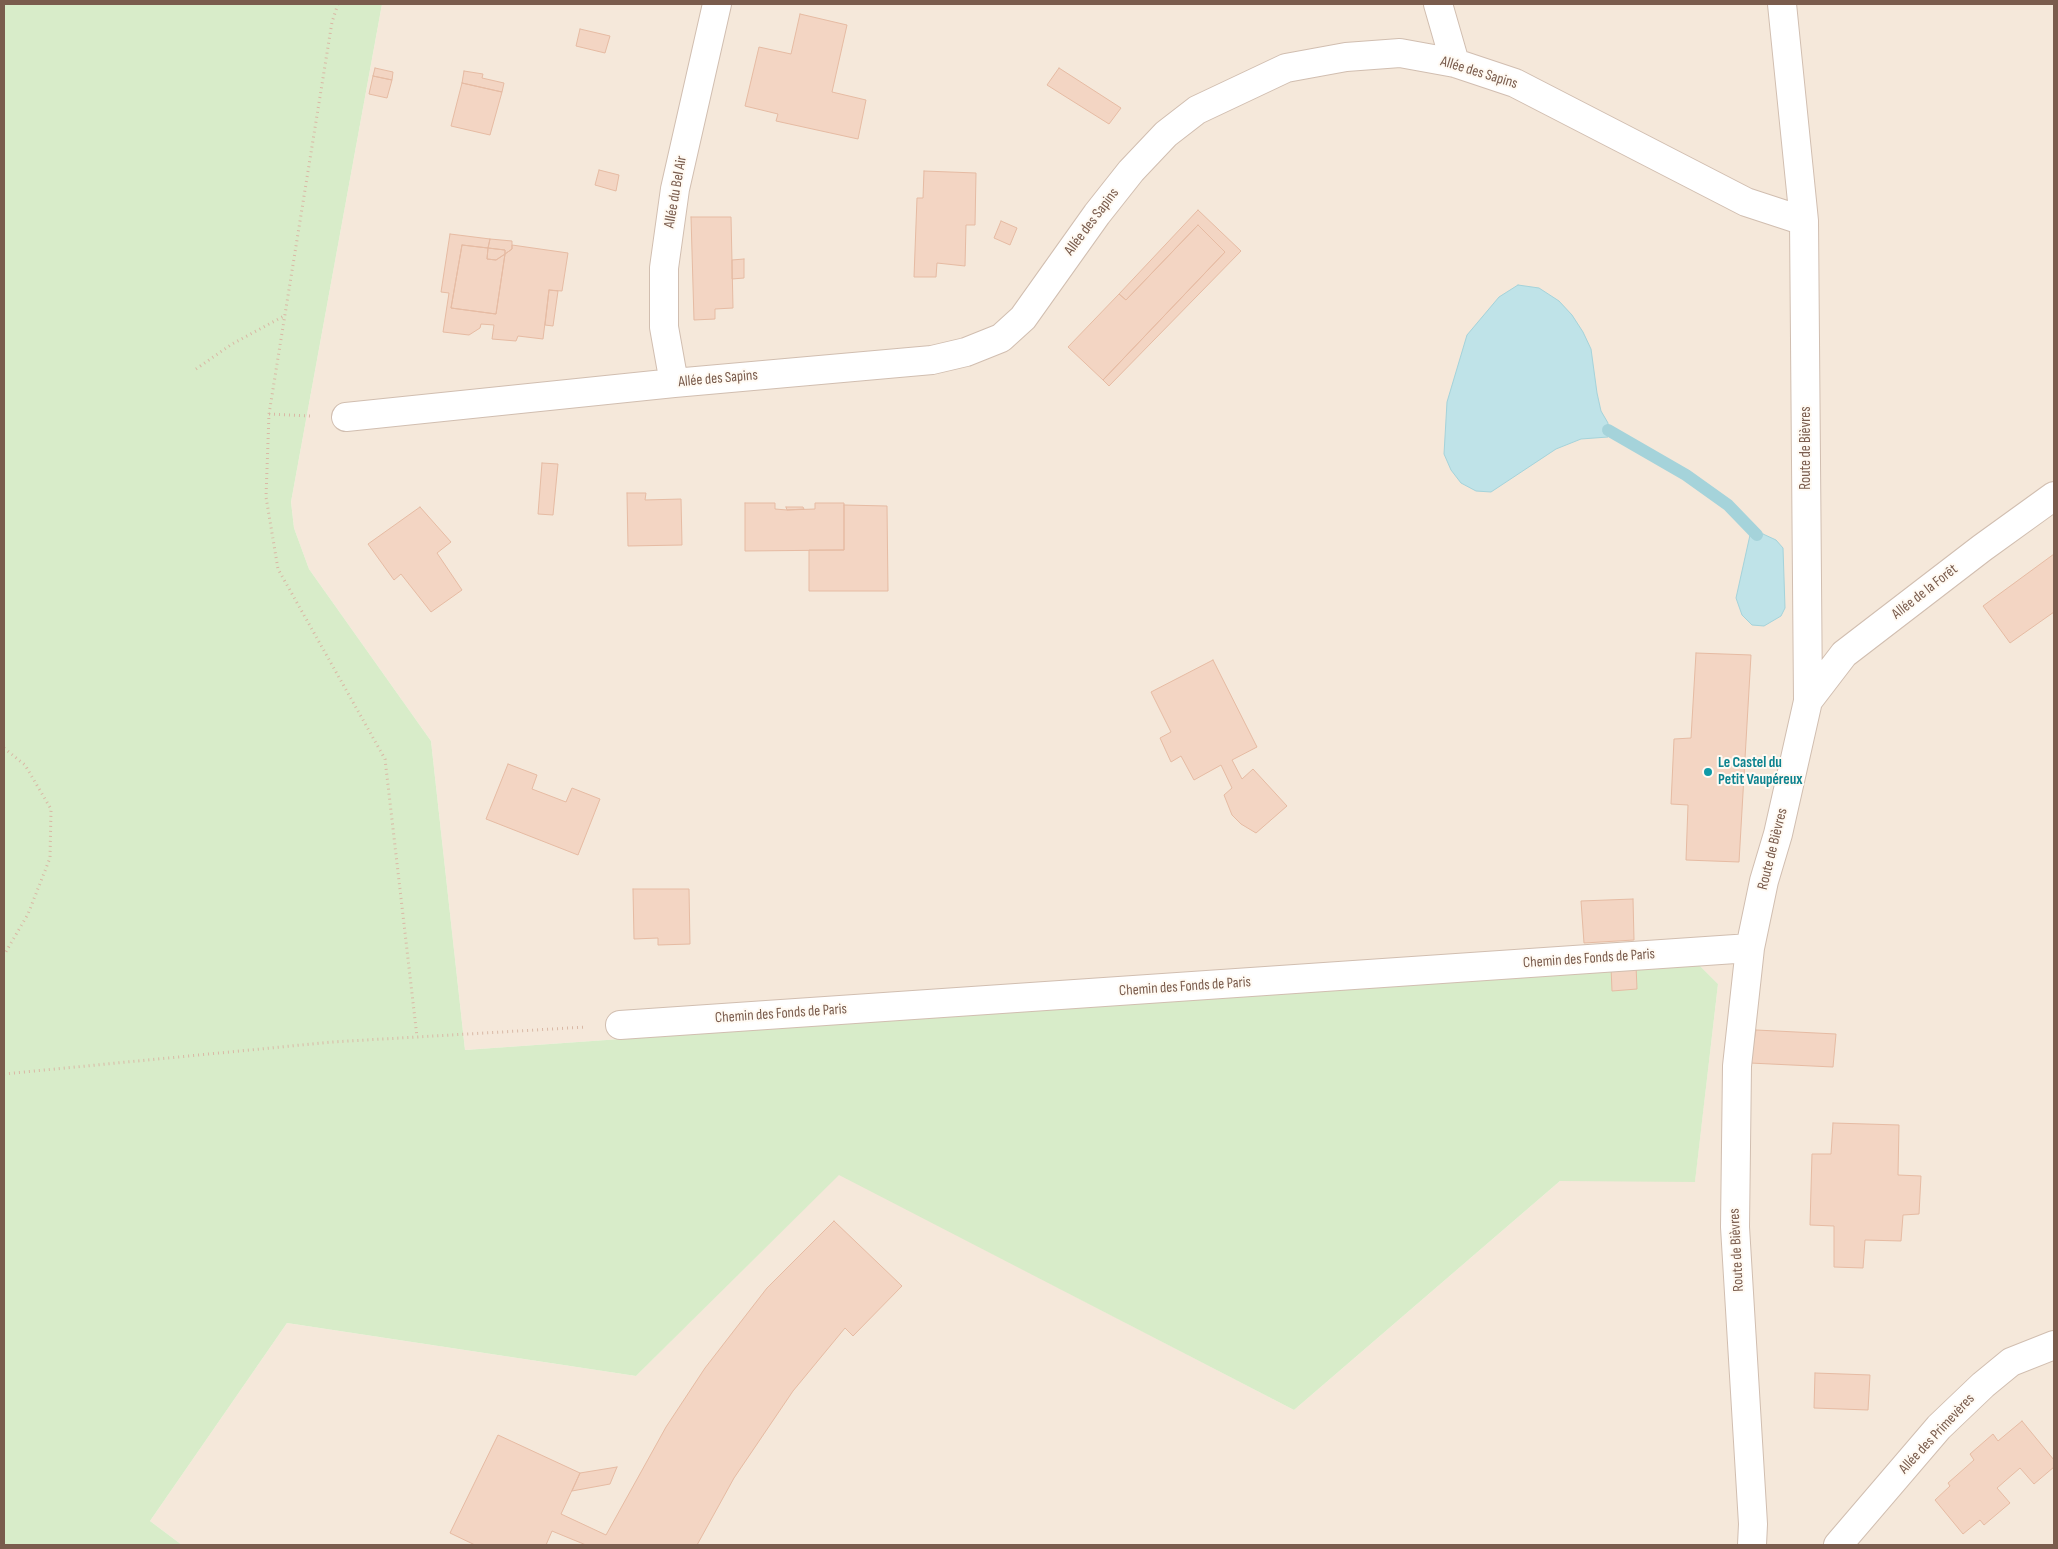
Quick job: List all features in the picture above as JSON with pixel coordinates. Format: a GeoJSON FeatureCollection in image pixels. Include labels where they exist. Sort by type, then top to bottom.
{"type":"FeatureCollection","features":[{"type":"Feature","properties":{"kind":"street","name":"Allée du Bel Air"},"geometry":{"type":"LineString","coordinates":[[674,383],[664,327],[664,268],[675,189],[717,4]]}},
{"type":"Feature","properties":{"kind":"street"},"geometry":{"type":"LineString","coordinates":[[1438,4],[1455,62]]}},
{"type":"Feature","properties":{"kind":"street","name":"Route de Bièvres"},"geometry":{"type":"LineString","coordinates":[[1752,1545],[1754,1524],[1734,1227],[1737,1066],[1750,948],[1764,881],[1778,834],[1808,701],[1804,221],[1782,4]]}},
{"type":"Feature","properties":{"kind":"street","name":"Allée des Sapins"},"geometry":{"type":"LineString","coordinates":[[346,417],[674,383],[932,360],[966,352],[1001,338],[1023,318],[1097,214],[1131,171],[1166,134],[1197,110],[1286,68],[1346,57],[1400,53],[1455,62],[1515,83],[1746,202],[1804,221]]}},
{"type":"Feature","properties":{"kind":"street","name":"Allée de la Forêt"},"geometry":{"type":"LineString","coordinates":[[1808,701],[1844,654],[1982,548],[2054,496]]}},
{"type":"Feature","properties":{"kind":"street","name":"Chemin des Fonds de Paris"},"geometry":{"type":"LineString","coordinates":[[620,1025],[1750,948]]}},
{"type":"Feature","properties":{"kind":"street","name":"Allée des Primevères"},"geometry":{"type":"LineString","coordinates":[[1838,1545],[1939,1427],[1983,1385],[2011,1362],[2054,1346]]}},
{"type":"Feature","properties":{"kind":"path"},"geometry":{"type":"LineString","coordinates":[[338,4],[332,22],[268,414],[266,497],[278,569],[385,758],[417,1036]]}},
{"type":"Feature","properties":{"kind":"path"},"geometry":{"type":"LineString","coordinates":[[196,369],[232,344],[284,316]]}},
{"type":"Feature","properties":{"kind":"path"},"geometry":{"type":"LineString","coordinates":[[268,414],[346,417]]}},
{"type":"Feature","properties":{"kind":"path"},"geometry":{"type":"LineString","coordinates":[[4,748],[25,765],[51,809],[50,858],[28,914],[4,955]]}},
{"type":"Feature","properties":{"kind":"path"},"geometry":{"type":"LineString","coordinates":[[4,1074],[417,1036],[620,1025]]}},
{"type":"Feature","properties":{"kind":"shaded area"},"geometry":{"type":"Polygon","coordinates":[[[382,4],[2054,4],[2054,1545],[182,1545],[150,1521],[287,1323],[636,1376],[839,1174],[1294,1410],[1560,1181],[1695,1181],[1718,984],[1697,963],[465,1050],[431,741],[309,569],[294,528],[291,502],[382,4]]]}},
{"type":"Feature","properties":{"kind":"green space"},"geometry":{"type":"Polygon","coordinates":[[[4,4],[382,4],[291,502],[294,528],[309,569],[431,741],[465,1050],[1697,963],[1718,984],[1695,1182],[1560,1181],[1294,1410],[839,1175],[636,1376],[287,1323],[150,1521],[182,1545],[4,1545],[4,4]]]}},
{"type":"Feature","properties":{"kind":"water"},"geometry":{"type":"Polygon","coordinates":[[[1518,285],[1539,288],[1559,301],[1572,315],[1583,332],[1591,349],[1601,411],[1608,423],[1608,437],[1581,439],[1556,449],[1491,492],[1476,491],[1461,483],[1451,470],[1444,454],[1447,402],[1467,335],[1499,297],[1518,285]]]}},
{"type":"Feature","properties":{"kind":"water"},"geometry":{"type":"Polygon","coordinates":[[[1763,534],[1776,540],[1783,548],[1785,608],[1781,616],[1764,626],[1752,625],[1742,615],[1736,598],[1750,535],[1763,534]]]}},
{"type":"Feature","properties":{"kind":"building"},"geometry":{"type":"Polygon","coordinates":[[[800,14],[847,25],[832,92],[866,100],[858,139],[776,121],[778,114],[745,106],[759,47],[791,54],[800,14]]]}},
{"type":"Feature","properties":{"kind":"building"},"geometry":{"type":"Polygon","coordinates":[[[580,29],[610,36],[605,53],[576,46],[580,29]]]}},
{"type":"Feature","properties":{"kind":"building"},"geometry":{"type":"Polygon","coordinates":[[[375,68],[393,72],[392,80],[373,76],[375,68]]]}},
{"type":"Feature","properties":{"kind":"building"},"geometry":{"type":"Polygon","coordinates":[[[1059,68],[1121,108],[1109,124],[1047,85],[1059,68]]]}},
{"type":"Feature","properties":{"kind":"building"},"geometry":{"type":"Polygon","coordinates":[[[464,71],[483,74],[482,78],[504,83],[502,92],[462,83],[464,71]]]}},
{"type":"Feature","properties":{"kind":"building"},"geometry":{"type":"Polygon","coordinates":[[[373,76],[392,80],[387,98],[369,94],[373,76]]]}},
{"type":"Feature","properties":{"kind":"building"},"geometry":{"type":"Polygon","coordinates":[[[462,83],[502,92],[490,135],[451,126],[462,83]]]}},
{"type":"Feature","properties":{"kind":"building"},"geometry":{"type":"Polygon","coordinates":[[[599,170],[619,175],[616,191],[595,185],[599,170]]]}},
{"type":"Feature","properties":{"kind":"building"},"geometry":{"type":"Polygon","coordinates":[[[924,171],[976,173],[975,225],[966,225],[965,266],[937,263],[936,277],[914,277],[917,198],[923,198],[924,171]]]}},
{"type":"Feature","properties":{"kind":"building"},"geometry":{"type":"Polygon","coordinates":[[[1198,210],[1241,251],[1109,386],[1103,380],[1225,252],[1198,225],[1126,300],[1119,294],[1198,210]]]}},
{"type":"Feature","properties":{"kind":"building"},"geometry":{"type":"Polygon","coordinates":[[[691,217],[731,217],[733,308],[715,309],[715,319],[694,320],[691,217]]]}},
{"type":"Feature","properties":{"kind":"building"},"geometry":{"type":"Polygon","coordinates":[[[1001,221],[1017,228],[1010,245],[994,238],[1001,221]]]}},
{"type":"Feature","properties":{"kind":"building"},"geometry":{"type":"Polygon","coordinates":[[[1198,225],[1225,252],[1103,380],[1068,347],[1119,294],[1126,300],[1198,225]]]}},
{"type":"Feature","properties":{"kind":"building"},"geometry":{"type":"Polygon","coordinates":[[[450,234],[490,239],[488,248],[462,245],[451,308],[496,314],[505,254],[512,249],[512,245],[568,253],[562,291],[549,290],[543,339],[518,336],[516,341],[492,339],[494,325],[481,324],[480,328],[469,335],[443,332],[449,293],[441,292],[450,234]]]}},
{"type":"Feature","properties":{"kind":"building"},"geometry":{"type":"Polygon","coordinates":[[[490,239],[512,241],[512,249],[505,254],[505,250],[488,248],[490,239]]]}},
{"type":"Feature","properties":{"kind":"building"},"geometry":{"type":"Polygon","coordinates":[[[462,245],[488,248],[487,259],[496,260],[505,254],[496,314],[451,308],[462,245]]]}},
{"type":"Feature","properties":{"kind":"building"},"geometry":{"type":"Polygon","coordinates":[[[488,248],[505,250],[505,254],[496,260],[487,259],[488,248]]]}},
{"type":"Feature","properties":{"kind":"building"},"geometry":{"type":"Polygon","coordinates":[[[744,259],[744,278],[732,279],[732,260],[744,259]]]}},
{"type":"Feature","properties":{"kind":"building"},"geometry":{"type":"Polygon","coordinates":[[[549,290],[558,291],[553,326],[545,325],[549,290]]]}},
{"type":"Feature","properties":{"kind":"building"},"geometry":{"type":"Polygon","coordinates":[[[542,463],[558,464],[553,515],[538,514],[542,463]]]}},
{"type":"Feature","properties":{"kind":"building"},"geometry":{"type":"Polygon","coordinates":[[[627,493],[646,493],[645,500],[681,499],[682,545],[628,546],[627,493]]]}},
{"type":"Feature","properties":{"kind":"building"},"geometry":{"type":"Polygon","coordinates":[[[745,503],[775,503],[775,509],[787,510],[815,509],[815,503],[844,503],[844,550],[745,551],[745,503]]]}},
{"type":"Feature","properties":{"kind":"building"},"geometry":{"type":"Polygon","coordinates":[[[844,505],[887,506],[888,591],[809,591],[809,550],[844,550],[844,505]]]}},
{"type":"Feature","properties":{"kind":"building"},"geometry":{"type":"Polygon","coordinates":[[[420,507],[451,542],[437,553],[462,590],[431,612],[401,574],[394,580],[368,544],[420,507]]]}},
{"type":"Feature","properties":{"kind":"building"},"geometry":{"type":"Polygon","coordinates":[[[786,507],[803,507],[804,509],[787,510],[786,507]]]}},
{"type":"Feature","properties":{"kind":"building"},"geometry":{"type":"Polygon","coordinates":[[[2054,554],[2054,612],[2010,643],[1983,606],[2054,554]]]}},
{"type":"Feature","properties":{"kind":"building","name":"Le Castel du Petit Vaupéreux"},"geometry":{"type":"Polygon","coordinates":[[[1696,653],[1751,655],[1739,862],[1686,860],[1688,805],[1671,804],[1674,739],[1691,738],[1696,653]]]}},
{"type":"Feature","properties":{"kind":"building"},"geometry":{"type":"Polygon","coordinates":[[[1213,660],[1257,747],[1232,760],[1242,779],[1253,769],[1287,806],[1256,833],[1241,824],[1232,815],[1224,795],[1232,788],[1221,765],[1194,780],[1181,756],[1171,762],[1160,738],[1171,732],[1151,692],[1213,660]]]}},
{"type":"Feature","properties":{"kind":"building"},"geometry":{"type":"Polygon","coordinates":[[[508,764],[537,775],[532,789],[566,802],[572,788],[600,799],[578,855],[486,819],[508,764]]]}},
{"type":"Feature","properties":{"kind":"building"},"geometry":{"type":"Polygon","coordinates":[[[633,889],[689,889],[690,944],[658,945],[658,938],[634,939],[633,889]]]}},
{"type":"Feature","properties":{"kind":"building"},"geometry":{"type":"Polygon","coordinates":[[[1633,899],[1634,940],[1584,943],[1581,901],[1633,899]]]}},
{"type":"Feature","properties":{"kind":"building"},"geometry":{"type":"Polygon","coordinates":[[[1636,965],[1637,989],[1612,991],[1611,967],[1636,965]]]}},
{"type":"Feature","properties":{"kind":"building"},"geometry":{"type":"Polygon","coordinates":[[[1756,1030],[1836,1034],[1833,1067],[1750,1063],[1756,1030]]]}},
{"type":"Feature","properties":{"kind":"building"},"geometry":{"type":"Polygon","coordinates":[[[1833,1123],[1899,1125],[1898,1175],[1921,1176],[1919,1214],[1903,1215],[1901,1241],[1865,1240],[1863,1268],[1834,1267],[1834,1226],[1810,1225],[1812,1154],[1831,1154],[1833,1123]]]}},
{"type":"Feature","properties":{"kind":"building"},"geometry":{"type":"Polygon","coordinates":[[[834,1221],[902,1286],[853,1336],[845,1328],[793,1391],[734,1478],[697,1545],[586,1545],[552,1531],[546,1545],[475,1545],[450,1533],[498,1435],[580,1473],[561,1514],[606,1535],[666,1427],[705,1368],[767,1288],[834,1221]]]}},
{"type":"Feature","properties":{"kind":"building"},"geometry":{"type":"Polygon","coordinates":[[[1815,1373],[1870,1375],[1868,1410],[1814,1408],[1815,1373]]]}},
{"type":"Feature","properties":{"kind":"building"},"geometry":{"type":"Polygon","coordinates":[[[2022,1421],[2054,1460],[2054,1467],[2034,1484],[2020,1468],[1997,1488],[2010,1503],[1984,1525],[1980,1520],[1963,1534],[1935,1500],[1950,1486],[1948,1483],[1974,1460],[1970,1454],[1993,1434],[1998,1441],[2022,1421]]]}},
{"type":"Feature","properties":{"kind":"building"},"geometry":{"type":"Polygon","coordinates":[[[617,1467],[610,1484],[572,1491],[580,1473],[617,1467]]]}},
{"type":"Feature","properties":{"kind":"waterway"},"geometry":{"type":"LineString","coordinates":[[1608,430],[1686,475],[1728,505],[1757,535]]}},
{"type":"Feature","properties":{"kind":"place","name":"Le Castel du Petit Vaupéreux"},"geometry":{"type":"Point","coordinates":[1708,772]}}]}
